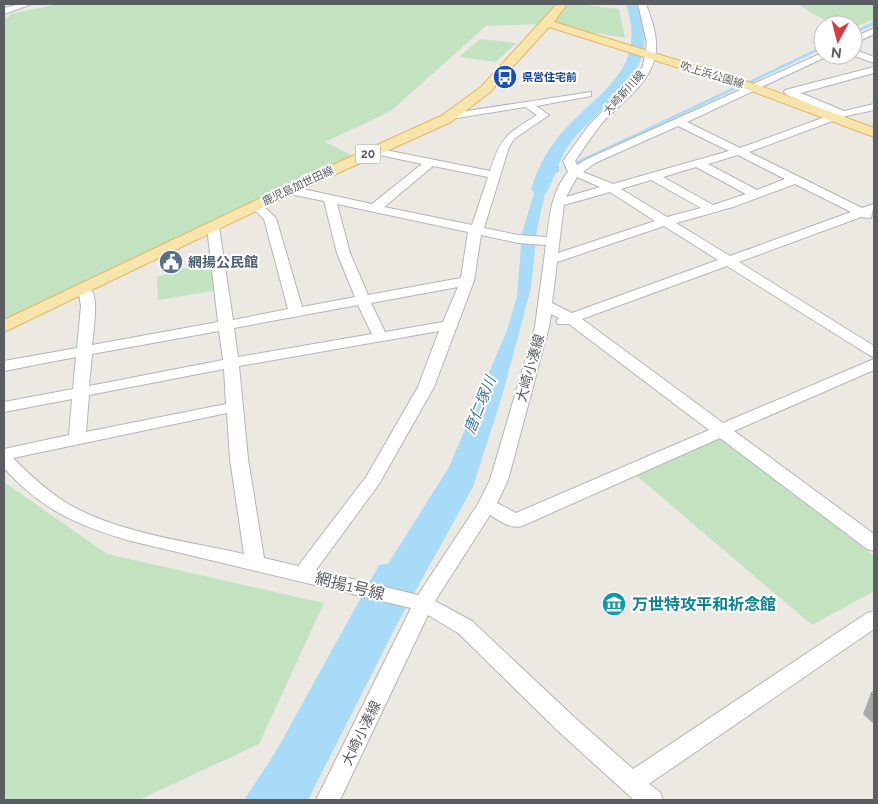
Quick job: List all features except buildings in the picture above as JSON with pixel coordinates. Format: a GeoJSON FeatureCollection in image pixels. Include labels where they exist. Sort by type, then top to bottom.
{"type":"FeatureCollection","features":[{"type":"Feature","properties":{"kind":"main road","name":"鹿児島加世田線"},"geometry":{"type":"LineString","coordinates":[[4,327],[289,190],[450,116],[485,90],[562,4]]}},
{"type":"Feature","properties":{"kind":"main road","name":"吹上浜公園線"},"geometry":{"type":"LineString","coordinates":[[543,27],[564,28],[754,88],[840,116],[874,133]]}},
{"type":"Feature","properties":{"kind":"street"},"geometry":{"type":"LineString","coordinates":[[4,11],[28,4]]}},
{"type":"Feature","properties":{"kind":"street","name":"大崎新川線"},"geometry":{"type":"LineString","coordinates":[[574,172],[569,161],[580,144],[594,125],[639,78],[648,55],[649,27],[642,4]]}},
{"type":"Feature","properties":{"kind":"street","name":"大崎小湊線"},"geometry":{"type":"LineString","coordinates":[[328,800],[423,604],[487,505],[498,480],[542,327],[551,260],[547,241],[565,184],[574,172],[591,161],[813,61]]}},
{"type":"Feature","properties":{"kind":"street"},"geometry":{"type":"LineString","coordinates":[[792,93],[874,70]]}},
{"type":"Feature","properties":{"kind":"street"},"geometry":{"type":"LineString","coordinates":[[766,83],[840,116]]}},
{"type":"Feature","properties":{"kind":"street"},"geometry":{"type":"LineString","coordinates":[[450,116],[587,94]]}},
{"type":"Feature","properties":{"kind":"street"},"geometry":{"type":"LineString","coordinates":[[302,574],[373,480],[426,387],[467,282],[474,230],[479,226],[501,151],[510,137],[544,115],[527,104]]}},
{"type":"Feature","properties":{"kind":"street"},"geometry":{"type":"LineString","coordinates":[[558,203],[741,150],[840,116],[874,107]]}},
{"type":"Feature","properties":{"kind":"street"},"geometry":{"type":"LineString","coordinates":[[679,122],[870,213]]}},
{"type":"Feature","properties":{"kind":"street"},"geometry":{"type":"LineString","coordinates":[[375,151],[429,164],[493,175]]}},
{"type":"Feature","properties":{"kind":"street"},"geometry":{"type":"LineString","coordinates":[[697,163],[756,194]]}},
{"type":"Feature","properties":{"kind":"street"},"geometry":{"type":"LineString","coordinates":[[375,208],[429,164]]}},
{"type":"Feature","properties":{"kind":"street"},"geometry":{"type":"LineString","coordinates":[[574,172],[610,187],[874,352]]}},
{"type":"Feature","properties":{"kind":"street"},"geometry":{"type":"LineString","coordinates":[[652,176],[712,209]]}},
{"type":"Feature","properties":{"kind":"street"},"geometry":{"type":"LineString","coordinates":[[551,260],[664,222],[712,209],[797,179]]}},
{"type":"Feature","properties":{"kind":"street"},"geometry":{"type":"LineString","coordinates":[[289,190],[518,239],[547,241]]}},
{"type":"Feature","properties":{"kind":"street"},"geometry":{"type":"LineString","coordinates":[[330,200],[333,224],[363,300],[380,336]]}},
{"type":"Feature","properties":{"kind":"street"},"geometry":{"type":"LineString","coordinates":[[256,206],[270,218],[296,312]]}},
{"type":"Feature","properties":{"kind":"street"},"geometry":{"type":"LineString","coordinates":[[542,327],[572,319],[728,261],[870,213]]}},
{"type":"Feature","properties":{"kind":"street"},"geometry":{"type":"LineString","coordinates":[[213,227],[231,363],[239,459],[255,563]]}},
{"type":"Feature","properties":{"kind":"street"},"geometry":{"type":"LineString","coordinates":[[4,366],[225,324],[467,282]]}},
{"type":"Feature","properties":{"kind":"street"},"geometry":{"type":"LineString","coordinates":[[77,439],[82,392],[82,350],[88,306],[86,292],[80,290]]}},
{"type":"Feature","properties":{"kind":"street"},"geometry":{"type":"LineString","coordinates":[[546,305],[572,319],[874,544]]}},
{"type":"Feature","properties":{"kind":"street"},"geometry":{"type":"LineString","coordinates":[[4,407],[231,363],[449,325]]}},
{"type":"Feature","properties":{"kind":"street"},"geometry":{"type":"LineString","coordinates":[[487,505],[515,521],[874,364]]}},
{"type":"Feature","properties":{"kind":"street"},"geometry":{"type":"LineString","coordinates":[[4,456],[234,407]]}},
{"type":"Feature","properties":{"kind":"street","name":"網揚1号線"},"geometry":{"type":"LineString","coordinates":[[4,456],[38,494],[78,518],[134,536],[423,604],[448,614],[465,627],[651,800]]}},
{"type":"Feature","properties":{"kind":"street"},"geometry":{"type":"LineString","coordinates":[[631,783],[874,619]]}},
{"type":"Feature","properties":{"kind":"green space"},"geometry":{"type":"Polygon","coordinates":[[[59,4],[576,4],[619,9],[625,38],[539,24],[486,26],[391,111],[325,142],[353,156],[4,327],[4,19],[9,17],[10,14],[59,4]]]}},
{"type":"Feature","properties":{"kind":"green space"},"geometry":{"type":"Polygon","coordinates":[[[798,4],[874,4],[874,19],[863,24],[863,15],[817,15],[798,4]]]}},
{"type":"Feature","properties":{"kind":"green space"},"geometry":{"type":"Polygon","coordinates":[[[480,39],[516,43],[496,62],[459,57],[480,39]]]}},
{"type":"Feature","properties":{"kind":"green space"},"geometry":{"type":"Polygon","coordinates":[[[212,260],[213,291],[158,300],[157,277],[212,260]]]}},
{"type":"Feature","properties":{"kind":"green space"},"geometry":{"type":"Polygon","coordinates":[[[717,435],[874,556],[874,591],[812,625],[631,471],[717,435]]]}},
{"type":"Feature","properties":{"kind":"green space"},"geometry":{"type":"Polygon","coordinates":[[[4,482],[107,554],[324,603],[259,744],[139,800],[4,800],[4,482]]]}},
{"type":"Feature","properties":{"kind":"water"},"geometry":{"type":"Polygon","coordinates":[[[552,160],[555,166],[559,166],[559,172],[549,176],[537,229],[531,288],[502,396],[473,487],[397,624],[308,800],[244,800],[275,753],[379,565],[388,564],[449,467],[507,330],[517,297],[522,233],[538,180],[552,160]]]}},
{"type":"Feature","properties":{"kind":"waterway","name":"唐仁塚川"},"geometry":{"type":"LineString","coordinates":[[540,189],[548,166],[561,145],[571,132],[625,76],[634,60],[639,43],[639,24],[632,4]]}},
{"type":"Feature","properties":{"kind":"waterway"},"geometry":{"type":"LineString","coordinates":[[863,28],[874,23]]}},
{"type":"Feature","properties":{"kind":"waterway"},"geometry":{"type":"LineString","coordinates":[[750,82],[813,52]]}},
{"type":"Feature","properties":{"kind":"waterway"},"geometry":{"type":"LineString","coordinates":[[646,130],[735,88]]}},
{"type":"Feature","properties":{"kind":"waterway"},"geometry":{"type":"LineString","coordinates":[[576,163],[649,129]]}},
{"type":"Feature","properties":{"kind":"place","name":"県営住宅前"},"geometry":{"type":"Point","coordinates":[505,77]}},
{"type":"Feature","properties":{"kind":"place","name":"網揚公民館"},"geometry":{"type":"Point","coordinates":[171,262]}},
{"type":"Feature","properties":{"kind":"place","name":"万世特攻平和祈念館"},"geometry":{"type":"Point","coordinates":[614,604]}}]}
